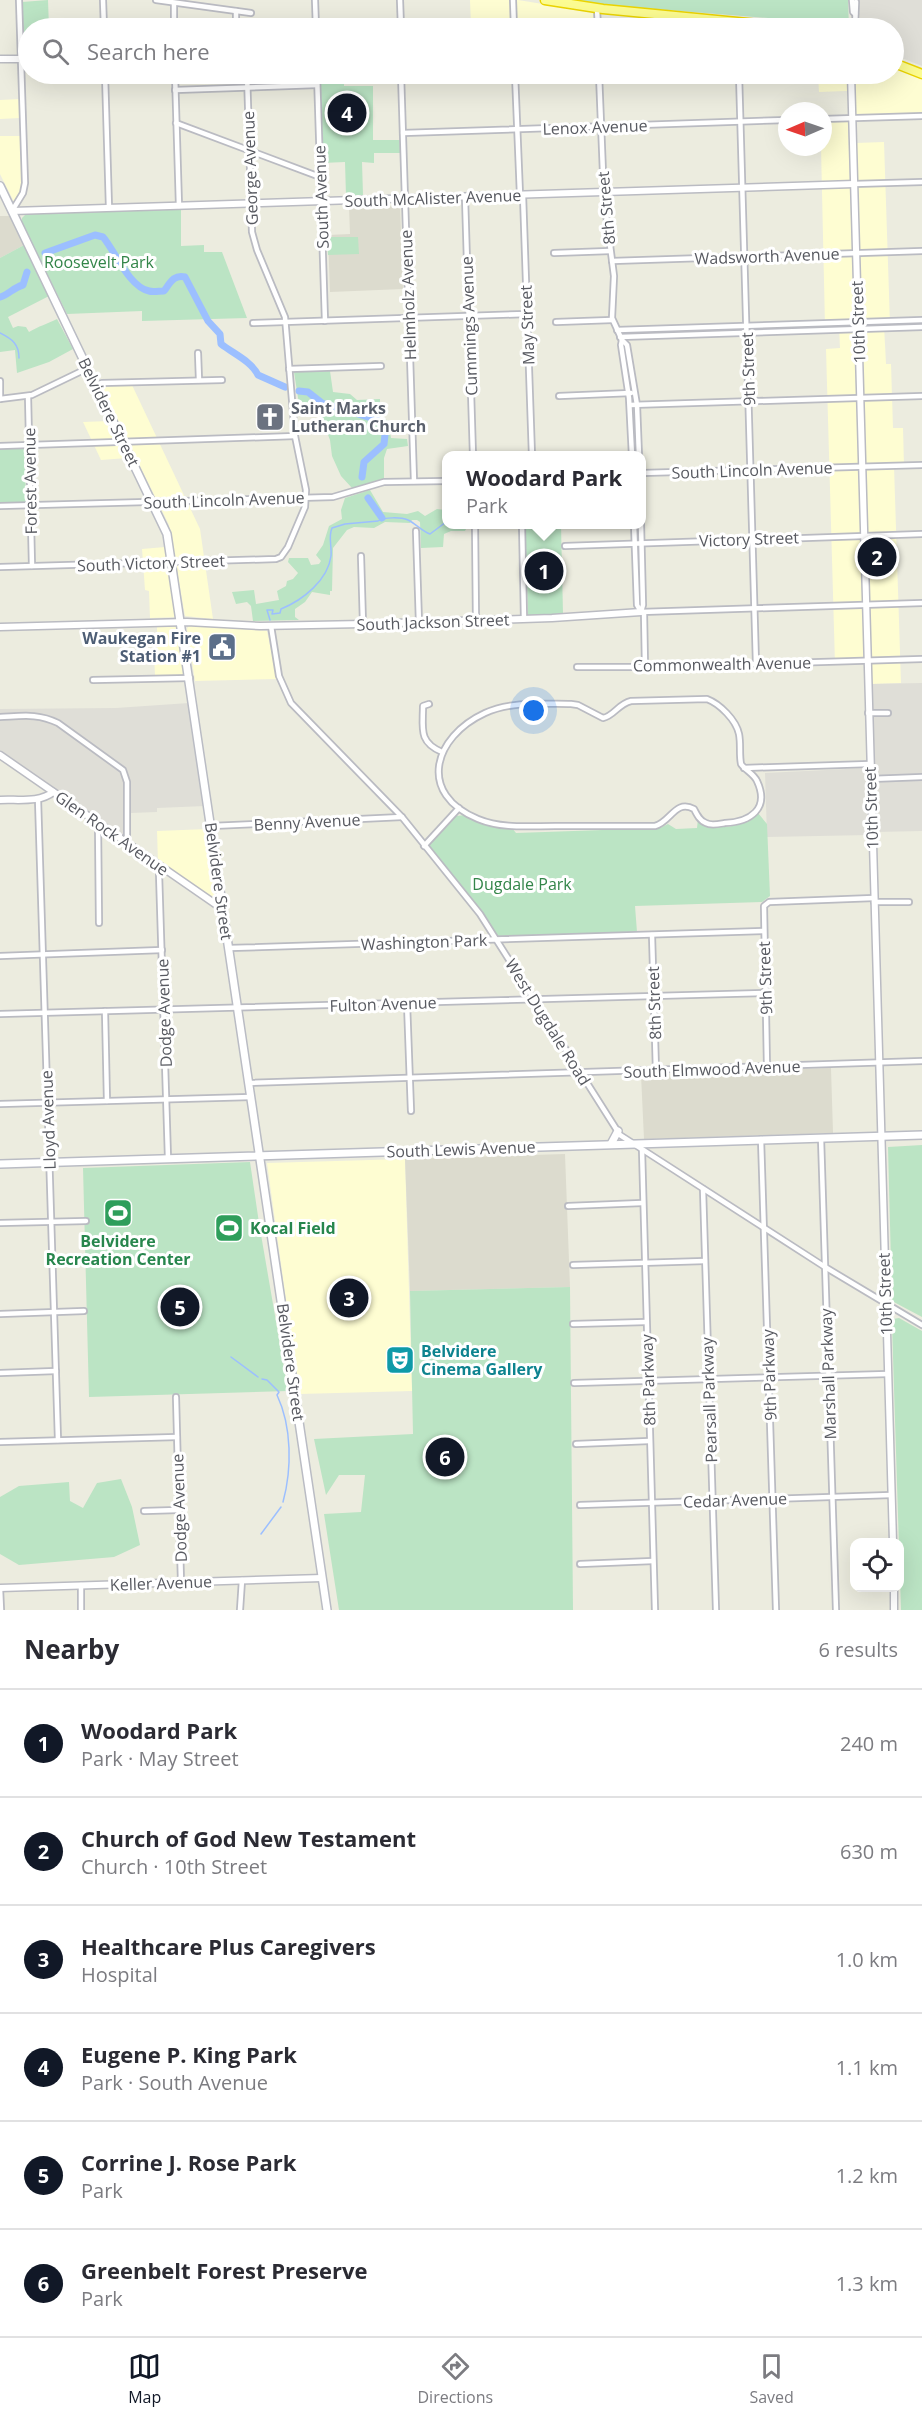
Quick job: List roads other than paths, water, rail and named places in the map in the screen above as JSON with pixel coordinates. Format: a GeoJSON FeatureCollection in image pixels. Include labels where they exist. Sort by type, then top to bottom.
{"type":"FeatureCollection","features":[{"type":"Feature","properties":{"kind":"highway"},"geometry":{"type":"LineString","coordinates":[[545,0],[597,9],[676,18]]}},
{"type":"Feature","properties":{"kind":"highway"},"geometry":{"type":"LineString","coordinates":[[904,67],[922,74]]}},
{"type":"Feature","properties":{"kind":"main road","name":"Belvidere Street"},"geometry":{"type":"LineString","coordinates":[[0,186],[165,528],[190,678],[327,1610]]}},
{"type":"Feature","properties":{"kind":"main road"},"geometry":{"type":"LineString","coordinates":[[611,1144],[618,1131]]}},
{"type":"Feature","properties":{"kind":"main road","name":"South Lewis Avenue"},"geometry":{"type":"LineString","coordinates":[[0,1164],[922,1135]]}},
{"type":"Feature","properties":{"kind":"street"},"geometry":{"type":"LineString","coordinates":[[19,0],[20,18]]}},
{"type":"Feature","properties":{"kind":"street"},"geometry":{"type":"LineString","coordinates":[[103,0],[104,18]]}},
{"type":"Feature","properties":{"kind":"street"},"geometry":{"type":"LineString","coordinates":[[156,0],[251,13]]}},
{"type":"Feature","properties":{"kind":"street"},"geometry":{"type":"LineString","coordinates":[[315,0],[316,18]]}},
{"type":"Feature","properties":{"kind":"street"},"geometry":{"type":"LineString","coordinates":[[400,0],[401,18]]}},
{"type":"Feature","properties":{"kind":"street"},"geometry":{"type":"LineString","coordinates":[[513,0],[514,18]]}},
{"type":"Feature","properties":{"kind":"street"},"geometry":{"type":"LineString","coordinates":[[854,1],[855,18]]}},
{"type":"Feature","properties":{"kind":"street"},"geometry":{"type":"LineString","coordinates":[[174,3],[174,18]]}},
{"type":"Feature","properties":{"kind":"street"},"geometry":{"type":"LineString","coordinates":[[597,9],[597,18]]}},
{"type":"Feature","properties":{"kind":"street"},"geometry":{"type":"LineString","coordinates":[[236,11],[236,18]]}},
{"type":"Feature","properties":{"kind":"street"},"geometry":{"type":"LineString","coordinates":[[0,59],[18,59]]}},
{"type":"Feature","properties":{"kind":"street"},"geometry":{"type":"LineString","coordinates":[[12,211],[23,193],[25,183],[22,84]]}},
{"type":"Feature","properties":{"kind":"street"},"geometry":{"type":"LineString","coordinates":[[105,84],[109,208]]}},
{"type":"Feature","properties":{"kind":"street"},"geometry":{"type":"LineString","coordinates":[[175,84],[179,206]]}},
{"type":"Feature","properties":{"kind":"street","name":"George Avenue"},"geometry":{"type":"LineString","coordinates":[[247,84],[253,240],[286,322],[295,436],[307,498]]}},
{"type":"Feature","properties":{"kind":"street","name":"Helmholz Avenue"},"geometry":{"type":"LineString","coordinates":[[401,84],[414,481]]}},
{"type":"Feature","properties":{"kind":"street","name":"May Street"},"geometry":{"type":"LineString","coordinates":[[515,84],[532,451]]}},
{"type":"Feature","properties":{"kind":"street","name":"8th Street"},"geometry":{"type":"LineString","coordinates":[[599,84],[603,192],[614,276],[612,320],[627,345],[637,405],[639,451]]}},
{"type":"Feature","properties":{"kind":"street","name":"9th Street"},"geometry":{"type":"LineString","coordinates":[[739,84],[756,664]]}},
{"type":"Feature","properties":{"kind":"street","name":"10th Street"},"geometry":{"type":"LineString","coordinates":[[851,84],[892,1538]]}},
{"type":"Feature","properties":{"kind":"street"},"geometry":{"type":"LineString","coordinates":[[175,90],[317,85]]}},
{"type":"Feature","properties":{"kind":"street","name":"South Avenue"},"geometry":{"type":"LineString","coordinates":[[317,85],[325,321]]}},
{"type":"Feature","properties":{"kind":"street"},"geometry":{"type":"LineString","coordinates":[[832,119],[922,116]]}},
{"type":"Feature","properties":{"kind":"street","name":"Lenox Avenue"},"geometry":{"type":"LineString","coordinates":[[403,133],[778,120]]}},
{"type":"Feature","properties":{"kind":"street"},"geometry":{"type":"LineString","coordinates":[[176,123],[320,177]]}},
{"type":"Feature","properties":{"kind":"street"},"geometry":{"type":"LineString","coordinates":[[854,184],[922,182]]}},
{"type":"Feature","properties":{"kind":"street","name":"South McAlister Avenue"},"geometry":{"type":"LineString","coordinates":[[12,211],[854,184]]}},
{"type":"Feature","properties":{"kind":"street","name":"Cummings Avenue"},"geometry":{"type":"LineString","coordinates":[[465,197],[473,451]]}},
{"type":"Feature","properties":{"kind":"street"},"geometry":{"type":"LineString","coordinates":[[554,253],[610,251]]}},
{"type":"Feature","properties":{"kind":"street","name":"Wadsworth Avenue"},"geometry":{"type":"LineString","coordinates":[[612,261],[922,251]]}},
{"type":"Feature","properties":{"kind":"street"},"geometry":{"type":"LineString","coordinates":[[254,323],[527,314]]}},
{"type":"Feature","properties":{"kind":"street"},"geometry":{"type":"LineString","coordinates":[[556,322],[612,320]]}},
{"type":"Feature","properties":{"kind":"street"},"geometry":{"type":"LineString","coordinates":[[621,338],[922,320]]}},
{"type":"Feature","properties":{"kind":"street"},"geometry":{"type":"LineString","coordinates":[[616,330],[746,326],[922,327]]}},
{"type":"Feature","properties":{"kind":"street","name":"8th Street"},"geometry":{"type":"LineString","coordinates":[[621,338],[629,393],[632,451]]}},
{"type":"Feature","properties":{"kind":"street"},"geometry":{"type":"LineString","coordinates":[[198,353],[199,380]]}},
{"type":"Feature","properties":{"kind":"street"},"geometry":{"type":"LineString","coordinates":[[289,369],[381,366]]}},
{"type":"Feature","properties":{"kind":"street"},"geometry":{"type":"LineString","coordinates":[[0,381],[0,399],[28,396],[88,368]]}},
{"type":"Feature","properties":{"kind":"street"},"geometry":{"type":"LineString","coordinates":[[96,385],[222,380]]}},
{"type":"Feature","properties":{"kind":"street"},"geometry":{"type":"LineString","coordinates":[[559,396],[635,393]]}},
{"type":"Feature","properties":{"kind":"street","name":"Forest Avenue"},"geometry":{"type":"LineString","coordinates":[[28,396],[32,566]]}},
{"type":"Feature","properties":{"kind":"street"},"geometry":{"type":"LineString","coordinates":[[630,405],[922,396]]}},
{"type":"Feature","properties":{"kind":"street"},"geometry":{"type":"LineString","coordinates":[[0,446],[295,436]]}},
{"type":"Feature","properties":{"kind":"street","name":"South Lincoln Avenue"},"geometry":{"type":"LineString","coordinates":[[646,473],[922,465]]}},
{"type":"Feature","properties":{"kind":"street","name":"South Lincoln Avenue"},"geometry":{"type":"LineString","coordinates":[[0,506],[307,498],[339,496],[384,482],[442,480]]}},
{"type":"Feature","properties":{"kind":"street","name":"South Victory Street"},"geometry":{"type":"LineString","coordinates":[[0,567],[278,559],[286,551],[307,498]]}},
{"type":"Feature","properties":{"kind":"street"},"geometry":{"type":"LineString","coordinates":[[475,529],[476,621]]}},
{"type":"Feature","properties":{"kind":"street"},"geometry":{"type":"LineString","coordinates":[[522,529],[524,619]]}},
{"type":"Feature","properties":{"kind":"street"},"geometry":{"type":"LineString","coordinates":[[634,529],[637,605],[642,612]]}},
{"type":"Feature","properties":{"kind":"street"},"geometry":{"type":"LineString","coordinates":[[641,529],[645,666]]}},
{"type":"Feature","properties":{"kind":"street"},"geometry":{"type":"LineString","coordinates":[[416,531],[419,623]]}},
{"type":"Feature","properties":{"kind":"street","name":"Victory Street"},"geometry":{"type":"LineString","coordinates":[[635,543],[922,534]]}},
{"type":"Feature","properties":{"kind":"street"},"geometry":{"type":"LineString","coordinates":[[565,546],[635,543]]}},
{"type":"Feature","properties":{"kind":"street"},"geometry":{"type":"LineString","coordinates":[[361,556],[363,624]]}},
{"type":"Feature","properties":{"kind":"street","name":"South Jackson Street"},"geometry":{"type":"LineString","coordinates":[[0,627],[181,622],[271,626],[419,623],[642,612],[922,603]]}},
{"type":"Feature","properties":{"kind":"street","name":"West Dugdale Road"},"geometry":{"type":"LineString","coordinates":[[271,626],[279,676],[291,703],[331,747],[402,817],[480,915],[618,1131],[642,1150],[825,1267],[922,1325]]}},
{"type":"Feature","properties":{"kind":"street","name":"Commonwealth Avenue"},"geometry":{"type":"LineString","coordinates":[[577,667],[922,659]]}},
{"type":"Feature","properties":{"kind":"street"},"geometry":{"type":"LineString","coordinates":[[93,680],[190,678]]}},
{"type":"Feature","properties":{"kind":"street"},"geometry":{"type":"LineString","coordinates":[[707,699],[719,706],[732,719],[740,736],[739,757],[744,768],[756,778],[759,788],[759,803],[752,816],[740,822],[710,824],[700,819],[693,809],[684,806],[674,810],[662,824],[655,826],[504,826],[478,819],[459,808],[446,795],[438,781],[439,759],[452,739],[475,719],[496,709],[513,705],[578,705],[603,718],[608,717],[623,703],[631,700],[707,699]]}},
{"type":"Feature","properties":{"kind":"street"},"geometry":{"type":"LineString","coordinates":[[429,704],[423,705],[423,735],[430,747],[442,752]]}},
{"type":"Feature","properties":{"kind":"street"},"geometry":{"type":"LineString","coordinates":[[868,713],[888,713]]}},
{"type":"Feature","properties":{"kind":"street"},"geometry":{"type":"LineString","coordinates":[[0,717],[40,715],[48,718],[123,770],[127,782],[127,837],[125,842]]}},
{"type":"Feature","properties":{"kind":"street","name":"Glen Rock Avenue"},"geometry":{"type":"LineString","coordinates":[[0,755],[224,910]]}},
{"type":"Feature","properties":{"kind":"street"},"geometry":{"type":"LineString","coordinates":[[744,768],[870,764]]}},
{"type":"Feature","properties":{"kind":"street"},"geometry":{"type":"LineString","coordinates":[[870,779],[922,777]]}},
{"type":"Feature","properties":{"kind":"street"},"geometry":{"type":"LineString","coordinates":[[0,800],[38,799],[53,792]]}},
{"type":"Feature","properties":{"kind":"street","name":"Lloyd Avenue"},"geometry":{"type":"LineString","coordinates":[[38,799],[58,1440]]}},
{"type":"Feature","properties":{"kind":"street"},"geometry":{"type":"LineString","coordinates":[[424,846],[459,808]]}},
{"type":"Feature","properties":{"kind":"street","name":"Benny Avenue"},"geometry":{"type":"LineString","coordinates":[[212,826],[402,817]]}},
{"type":"Feature","properties":{"kind":"street"},"geometry":{"type":"LineString","coordinates":[[98,824],[99,922]]}},
{"type":"Feature","properties":{"kind":"street","name":"Dodge Avenue"},"geometry":{"type":"LineString","coordinates":[[161,867],[159,873],[168,1158]]}},
{"type":"Feature","properties":{"kind":"street"},"geometry":{"type":"LineString","coordinates":[[874,900],[909,902]]}},
{"type":"Feature","properties":{"kind":"street","name":"9th Street"},"geometry":{"type":"LineString","coordinates":[[768,1067],[764,906],[769,902],[874,900]]}},
{"type":"Feature","properties":{"kind":"street","name":"Washington Park"},"geometry":{"type":"LineString","coordinates":[[229,948],[763,932]]}},
{"type":"Feature","properties":{"kind":"street","name":"8th Street"},"geometry":{"type":"LineString","coordinates":[[652,935],[656,1071]]}},
{"type":"Feature","properties":{"kind":"street"},"geometry":{"type":"LineString","coordinates":[[0,956],[162,950]]}},
{"type":"Feature","properties":{"kind":"street","name":"Fulton Avenue"},"geometry":{"type":"LineString","coordinates":[[0,1014],[765,993]]}},
{"type":"Feature","properties":{"kind":"street"},"geometry":{"type":"LineString","coordinates":[[407,1003],[411,1111]]}},
{"type":"Feature","properties":{"kind":"street"},"geometry":{"type":"LineString","coordinates":[[105,1011],[107,1101]]}},
{"type":"Feature","properties":{"kind":"street","name":"South Elmwood Avenue"},"geometry":{"type":"LineString","coordinates":[[249,1083],[922,1062]]}},
{"type":"Feature","properties":{"kind":"street"},"geometry":{"type":"LineString","coordinates":[[0,1104],[251,1097]]}},
{"type":"Feature","properties":{"kind":"street","name":"Marshall Parkway"},"geometry":{"type":"LineString","coordinates":[[821,1138],[836,1610]]}},
{"type":"Feature","properties":{"kind":"street","name":"9th Parkway"},"geometry":{"type":"LineString","coordinates":[[761,1139],[776,1610]]}},
{"type":"Feature","properties":{"kind":"street","name":"8th Parkway"},"geometry":{"type":"LineString","coordinates":[[642,1150],[655,1610]]}},
{"type":"Feature","properties":{"kind":"street","name":"Pearsall Parkway"},"geometry":{"type":"LineString","coordinates":[[703,1189],[716,1610]]}},
{"type":"Feature","properties":{"kind":"street"},"geometry":{"type":"LineString","coordinates":[[568,1206],[642,1203]]}},
{"type":"Feature","properties":{"kind":"street"},"geometry":{"type":"LineString","coordinates":[[0,1223],[86,1221]]}},
{"type":"Feature","properties":{"kind":"street"},"geometry":{"type":"LineString","coordinates":[[573,1265],[705,1261]]}},
{"type":"Feature","properties":{"kind":"street"},"geometry":{"type":"LineString","coordinates":[[0,1314],[84,1311]]}},
{"type":"Feature","properties":{"kind":"street"},"geometry":{"type":"LineString","coordinates":[[573,1324],[646,1322]]}},
{"type":"Feature","properties":{"kind":"street"},"geometry":{"type":"LineString","coordinates":[[0,1373],[56,1371]]}},
{"type":"Feature","properties":{"kind":"street"},"geometry":{"type":"LineString","coordinates":[[574,1383],[888,1374]]}},
{"type":"Feature","properties":{"kind":"street","name":"Dodge Avenue"},"geometry":{"type":"LineString","coordinates":[[176,1397],[181,1582]]}},
{"type":"Feature","properties":{"kind":"street"},"geometry":{"type":"LineString","coordinates":[[0,1442],[177,1437]]}},
{"type":"Feature","properties":{"kind":"street"},"geometry":{"type":"LineString","coordinates":[[576,1444],[650,1441]]}},
{"type":"Feature","properties":{"kind":"street","name":"Cedar Avenue"},"geometry":{"type":"LineString","coordinates":[[580,1504],[891,1495]]}},
{"type":"Feature","properties":{"kind":"street"},"geometry":{"type":"LineString","coordinates":[[144,1511],[178,1509]]}},
{"type":"Feature","properties":{"kind":"street"},"geometry":{"type":"LineString","coordinates":[[580,1564],[653,1562]]}},
{"type":"Feature","properties":{"kind":"street","name":"Keller Avenue"},"geometry":{"type":"LineString","coordinates":[[0,1588],[322,1578]]}},
{"type":"Feature","properties":{"kind":"street"},"geometry":{"type":"LineString","coordinates":[[240,1610],[242,1580]]}},
{"type":"Feature","properties":{"kind":"street"},"geometry":{"type":"LineString","coordinates":[[81,1585],[81,1610]]}},
{"type":"Feature","properties":{"kind":"street"},"geometry":{"type":"LineString","coordinates":[[0,1588],[1,1610]]}},
{"type":"Feature","properties":{"kind":"street"},"geometry":{"type":"LineString","coordinates":[[894,1592],[894,1610]]}},
{"type":"Feature","properties":{"kind":"waterway"},"geometry":{"type":"LineString","coordinates":[[45,253],[95,235],[103,237],[129,276],[142,288],[164,291],[175,278],[185,277],[208,321],[220,334],[221,344],[247,362],[258,375],[285,387]]}},
{"type":"Feature","properties":{"kind":"waterway"},"geometry":{"type":"LineString","coordinates":[[0,297],[23,285],[27,272]]}},
{"type":"Feature","properties":{"kind":"waterway"},"geometry":{"type":"LineString","coordinates":[[0,333],[14,342],[19,358]]}},
{"type":"Feature","properties":{"kind":"waterway"},"geometry":{"type":"LineString","coordinates":[[299,391],[308,392],[322,403],[381,421],[385,435],[384,444],[364,462],[362,477]]}},
{"type":"Feature","properties":{"kind":"waterway"},"geometry":{"type":"LineString","coordinates":[[368,498],[382,518]]}},
{"type":"Feature","properties":{"kind":"waterway"},"geometry":{"type":"LineString","coordinates":[[270,620],[267,610],[273,610],[272,614],[280,613],[281,609],[306,595],[320,581],[329,565],[332,528],[345,524],[397,518],[408,520],[430,534],[442,525]]}},
{"type":"Feature","properties":{"kind":"waterway"},"geometry":{"type":"LineString","coordinates":[[231,1357],[258,1377]]}},
{"type":"Feature","properties":{"kind":"waterway"},"geometry":{"type":"LineString","coordinates":[[262,1379],[267,1380],[279,1392],[277,1395],[286,1421],[289,1462],[283,1502]]}},
{"type":"Feature","properties":{"kind":"waterway"},"geometry":{"type":"LineString","coordinates":[[261,1534],[281,1507]]}},
{"type":"Feature","properties":{"kind":"place","name":"Eugene P. King Park"},"geometry":{"type":"Point","coordinates":[347,113]}},
{"type":"Feature","properties":{"kind":"place","name":"Saint Marks Lutheran Church"},"geometry":{"type":"Point","coordinates":[270,417]}},
{"type":"Feature","properties":{"kind":"place","name":"Church of God New Testament"},"geometry":{"type":"Point","coordinates":[877,557]}},
{"type":"Feature","properties":{"kind":"place","name":"Woodard Park"},"geometry":{"type":"Point","coordinates":[544,571]}},
{"type":"Feature","properties":{"kind":"place","name":"Waukegan Fire Station #1"},"geometry":{"type":"Point","coordinates":[222,647]}},
{"type":"Feature","properties":{"kind":"place","name":"Belvidere Recreation Center"},"geometry":{"type":"Point","coordinates":[118,1213]}},
{"type":"Feature","properties":{"kind":"place","name":"Kocal Field"},"geometry":{"type":"Point","coordinates":[229,1228]}},
{"type":"Feature","properties":{"kind":"place","name":"Healthcare Plus Caregivers"},"geometry":{"type":"Point","coordinates":[349,1298]}},
{"type":"Feature","properties":{"kind":"place","name":"Corrine J. Rose Park"},"geometry":{"type":"Point","coordinates":[180,1307]}},
{"type":"Feature","properties":{"kind":"place","name":"Belvidere Cinema Gallery"},"geometry":{"type":"Point","coordinates":[400,1360]}},
{"type":"Feature","properties":{"kind":"place","name":"Greenbelt Forest Preserve"},"geometry":{"type":"Point","coordinates":[445,1457]}},
{"type":"Feature","properties":{"kind":"park label","name":"Roosevelt Park"},"geometry":{"type":"Point","coordinates":[99,262]}},
{"type":"Feature","properties":{"kind":"park label","name":"Dugdale Park"},"geometry":{"type":"Point","coordinates":[522,884]}}]}
